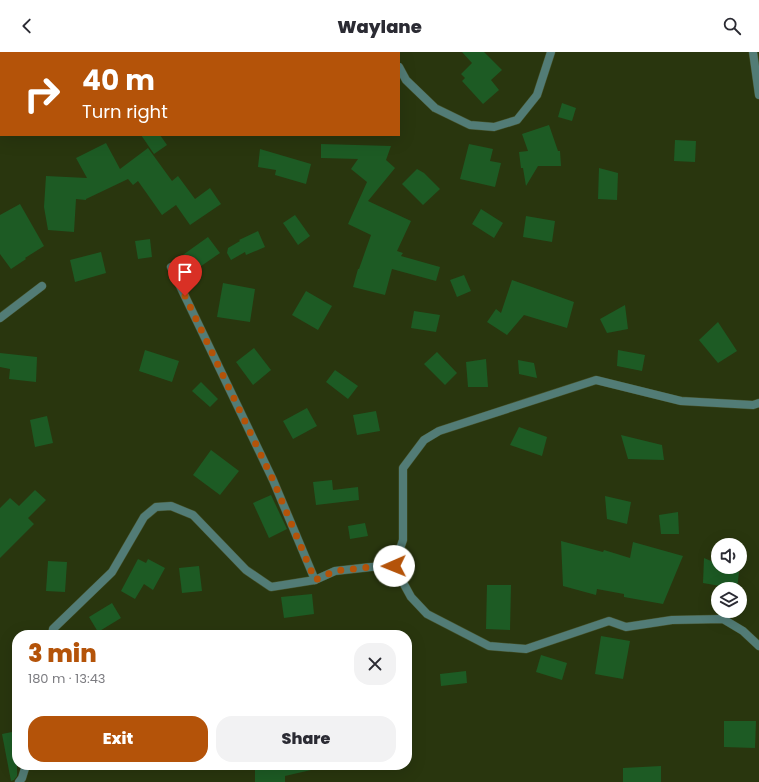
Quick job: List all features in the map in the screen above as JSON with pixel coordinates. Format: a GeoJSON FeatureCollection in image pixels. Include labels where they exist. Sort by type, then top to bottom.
{"type":"FeatureCollection","features":[{"type":"Feature","properties":{"kind":"street"},"geometry":{"type":"LineString","coordinates":[[400,69],[406,80],[435,108],[470,124],[494,127],[517,120],[537,95],[550,52]]}},
{"type":"Feature","properties":{"kind":"street"},"geometry":{"type":"LineString","coordinates":[[753,52],[759,95]]}},
{"type":"Feature","properties":{"kind":"street"},"geometry":{"type":"LineString","coordinates":[[171,267],[273,480],[315,580]]}},
{"type":"Feature","properties":{"kind":"street"},"geometry":{"type":"LineString","coordinates":[[0,318],[42,286]]}},
{"type":"Feature","properties":{"kind":"street"},"geometry":{"type":"LineString","coordinates":[[759,403],[753,405],[681,401],[596,380],[439,431],[424,440],[403,468],[403,540],[394,566],[411,598],[426,614],[489,646],[526,649],[609,621],[626,628],[672,620],[723,619],[743,630],[759,646]]}},
{"type":"Feature","properties":{"kind":"street"},"geometry":{"type":"LineString","coordinates":[[54,630],[112,572],[144,517],[156,507],[171,506],[193,516],[246,570],[271,587],[315,580],[335,571],[394,566]]}},
{"type":"Feature","properties":{"kind":"street"},"geometry":{"type":"LineString","coordinates":[[19,782],[24,770]]}},
{"type":"Feature","properties":{"kind":"building"},"geometry":{"type":"Polygon","coordinates":[[[462,52],[484,52],[502,70],[491,80],[499,90],[483,104],[462,81],[465,78],[461,74],[472,63],[462,52]]]}},
{"type":"Feature","properties":{"kind":"building"},"geometry":{"type":"Polygon","coordinates":[[[562,103],[576,108],[572,121],[558,117],[562,103]]]}},
{"type":"Feature","properties":{"kind":"building"},"geometry":{"type":"Polygon","coordinates":[[[549,125],[558,151],[560,151],[561,166],[538,166],[526,186],[523,168],[521,168],[519,152],[528,151],[522,134],[549,125]]]}},
{"type":"Feature","properties":{"kind":"building"},"geometry":{"type":"Polygon","coordinates":[[[142,136],[161,136],[167,145],[154,154],[142,136]]]}},
{"type":"Feature","properties":{"kind":"building"},"geometry":{"type":"Polygon","coordinates":[[[675,140],[696,141],[695,162],[674,161],[675,140]]]}},
{"type":"Feature","properties":{"kind":"building"},"geometry":{"type":"Polygon","coordinates":[[[106,143],[120,169],[148,148],[172,181],[178,176],[195,199],[210,188],[221,204],[190,225],[176,205],[162,215],[138,181],[133,185],[128,179],[86,199],[76,199],[74,232],[48,230],[44,207],[46,176],[87,178],[76,158],[106,143]]]}},
{"type":"Feature","properties":{"kind":"building"},"geometry":{"type":"Polygon","coordinates":[[[321,144],[391,146],[386,160],[395,168],[368,201],[411,221],[397,251],[403,253],[401,256],[440,267],[436,281],[392,269],[385,295],[353,287],[371,235],[348,224],[367,182],[351,169],[358,159],[321,158],[321,144]]]}},
{"type":"Feature","properties":{"kind":"building"},"geometry":{"type":"Polygon","coordinates":[[[469,144],[493,149],[490,161],[501,163],[495,187],[460,179],[469,144]]]}},
{"type":"Feature","properties":{"kind":"building"},"geometry":{"type":"Polygon","coordinates":[[[260,149],[311,164],[306,184],[275,175],[276,170],[258,167],[260,149]]]}},
{"type":"Feature","properties":{"kind":"building"},"geometry":{"type":"Polygon","coordinates":[[[599,168],[618,173],[617,200],[598,199],[599,168]]]}},
{"type":"Feature","properties":{"kind":"building"},"geometry":{"type":"Polygon","coordinates":[[[417,169],[424,173],[440,189],[423,205],[402,184],[417,169]]]}},
{"type":"Feature","properties":{"kind":"building"},"geometry":{"type":"Polygon","coordinates":[[[20,204],[44,246],[11,269],[0,254],[0,215],[20,204]]]}},
{"type":"Feature","properties":{"kind":"building"},"geometry":{"type":"Polygon","coordinates":[[[481,209],[503,223],[494,238],[472,224],[481,209]]]}},
{"type":"Feature","properties":{"kind":"building"},"geometry":{"type":"Polygon","coordinates":[[[295,215],[310,236],[298,245],[283,223],[295,215]]]}},
{"type":"Feature","properties":{"kind":"building"},"geometry":{"type":"Polygon","coordinates":[[[526,216],[555,221],[552,242],[523,237],[526,216]]]}},
{"type":"Feature","properties":{"kind":"building"},"geometry":{"type":"Polygon","coordinates":[[[258,231],[265,247],[246,255],[245,252],[231,260],[227,253],[228,248],[240,241],[239,240],[258,231]]]}},
{"type":"Feature","properties":{"kind":"building"},"geometry":{"type":"Polygon","coordinates":[[[208,237],[220,253],[191,273],[180,257],[208,237]]]}},
{"type":"Feature","properties":{"kind":"building"},"geometry":{"type":"Polygon","coordinates":[[[150,239],[152,257],[138,259],[135,241],[150,239]]]}},
{"type":"Feature","properties":{"kind":"building"},"geometry":{"type":"Polygon","coordinates":[[[101,252],[106,273],[75,282],[70,260],[101,252]]]}},
{"type":"Feature","properties":{"kind":"building"},"geometry":{"type":"Polygon","coordinates":[[[464,275],[471,291],[457,297],[450,280],[464,275]]]}},
{"type":"Feature","properties":{"kind":"building"},"geometry":{"type":"Polygon","coordinates":[[[512,280],[574,302],[567,328],[524,315],[507,335],[487,322],[496,309],[501,313],[512,280]]]}},
{"type":"Feature","properties":{"kind":"building"},"geometry":{"type":"Polygon","coordinates":[[[223,283],[255,289],[250,322],[217,317],[223,283]]]}},
{"type":"Feature","properties":{"kind":"building"},"geometry":{"type":"Polygon","coordinates":[[[306,291],[332,306],[318,330],[292,315],[306,291]]]}},
{"type":"Feature","properties":{"kind":"building"},"geometry":{"type":"Polygon","coordinates":[[[625,305],[628,329],[607,333],[600,319],[625,305]]]}},
{"type":"Feature","properties":{"kind":"building"},"geometry":{"type":"Polygon","coordinates":[[[414,311],[440,315],[436,332],[411,328],[414,311]]]}},
{"type":"Feature","properties":{"kind":"building"},"geometry":{"type":"Polygon","coordinates":[[[718,322],[737,351],[718,363],[699,340],[718,322]]]}},
{"type":"Feature","properties":{"kind":"building"},"geometry":{"type":"Polygon","coordinates":[[[254,348],[271,370],[253,385],[236,362],[254,348]]]}},
{"type":"Feature","properties":{"kind":"building"},"geometry":{"type":"Polygon","coordinates":[[[145,350],[179,361],[172,382],[139,371],[145,350]]]}},
{"type":"Feature","properties":{"kind":"building"},"geometry":{"type":"Polygon","coordinates":[[[618,350],[645,355],[642,371],[617,366],[618,350]]]}},
{"type":"Feature","properties":{"kind":"building"},"geometry":{"type":"Polygon","coordinates":[[[437,352],[457,373],[445,385],[424,364],[437,352]]]}},
{"type":"Feature","properties":{"kind":"building"},"geometry":{"type":"Polygon","coordinates":[[[0,353],[37,357],[36,382],[9,379],[10,369],[0,367],[0,353]]]}},
{"type":"Feature","properties":{"kind":"building"},"geometry":{"type":"Polygon","coordinates":[[[486,359],[488,387],[468,387],[466,362],[486,359]]]}},
{"type":"Feature","properties":{"kind":"building"},"geometry":{"type":"Polygon","coordinates":[[[518,360],[534,363],[537,378],[519,374],[518,360]]]}},
{"type":"Feature","properties":{"kind":"building"},"geometry":{"type":"Polygon","coordinates":[[[335,370],[358,386],[348,399],[326,382],[335,370]]]}},
{"type":"Feature","properties":{"kind":"building"},"geometry":{"type":"Polygon","coordinates":[[[201,382],[218,399],[210,407],[192,391],[201,382]]]}},
{"type":"Feature","properties":{"kind":"building"},"geometry":{"type":"Polygon","coordinates":[[[307,408],[317,426],[293,439],[283,421],[307,408]]]}},
{"type":"Feature","properties":{"kind":"building"},"geometry":{"type":"Polygon","coordinates":[[[376,411],[380,431],[357,435],[353,415],[376,411]]]}},
{"type":"Feature","properties":{"kind":"building"},"geometry":{"type":"Polygon","coordinates":[[[47,416],[53,443],[35,447],[30,420],[47,416]]]}},
{"type":"Feature","properties":{"kind":"building"},"geometry":{"type":"Polygon","coordinates":[[[519,427],[547,437],[542,456],[510,445],[519,427]]]}},
{"type":"Feature","properties":{"kind":"building"},"geometry":{"type":"Polygon","coordinates":[[[621,435],[662,445],[664,460],[628,459],[621,435]]]}},
{"type":"Feature","properties":{"kind":"building"},"geometry":{"type":"Polygon","coordinates":[[[211,450],[239,471],[220,495],[193,475],[211,450]]]}},
{"type":"Feature","properties":{"kind":"building"},"geometry":{"type":"Polygon","coordinates":[[[332,480],[333,490],[358,487],[359,500],[316,505],[313,482],[332,480]]]}},
{"type":"Feature","properties":{"kind":"building"},"geometry":{"type":"Polygon","coordinates":[[[35,490],[46,500],[28,518],[34,524],[0,558],[0,508],[10,498],[19,506],[35,490]]]}},
{"type":"Feature","properties":{"kind":"building"},"geometry":{"type":"Polygon","coordinates":[[[271,495],[287,529],[269,538],[253,503],[271,495]]]}},
{"type":"Feature","properties":{"kind":"building"},"geometry":{"type":"Polygon","coordinates":[[[605,496],[631,502],[627,524],[607,519],[605,496]]]}},
{"type":"Feature","properties":{"kind":"building"},"geometry":{"type":"Polygon","coordinates":[[[678,512],[679,534],[661,534],[659,515],[678,512]]]}},
{"type":"Feature","properties":{"kind":"building"},"geometry":{"type":"Polygon","coordinates":[[[365,523],[368,536],[350,539],[348,526],[365,523]]]}},
{"type":"Feature","properties":{"kind":"building"},"geometry":{"type":"Polygon","coordinates":[[[561,541],[603,552],[604,550],[630,558],[633,542],[683,556],[663,604],[624,597],[624,594],[597,589],[596,595],[563,586],[561,541]]]}},
{"type":"Feature","properties":{"kind":"building"},"geometry":{"type":"Polygon","coordinates":[[[704,558],[711,561],[711,574],[739,574],[738,582],[711,582],[711,584],[703,583],[704,558]]]}},
{"type":"Feature","properties":{"kind":"building"},"geometry":{"type":"Polygon","coordinates":[[[138,559],[146,563],[148,559],[165,568],[153,590],[144,584],[135,599],[121,591],[138,559]]]}},
{"type":"Feature","properties":{"kind":"building"},"geometry":{"type":"Polygon","coordinates":[[[48,561],[67,562],[65,592],[46,591],[48,561]]]}},
{"type":"Feature","properties":{"kind":"building"},"geometry":{"type":"Polygon","coordinates":[[[199,566],[202,591],[182,593],[179,568],[199,566]]]}},
{"type":"Feature","properties":{"kind":"building"},"geometry":{"type":"Polygon","coordinates":[[[487,585],[511,585],[510,630],[486,629],[487,585]]]}},
{"type":"Feature","properties":{"kind":"building"},"geometry":{"type":"Polygon","coordinates":[[[312,594],[314,614],[284,618],[281,597],[312,594]]]}},
{"type":"Feature","properties":{"kind":"building"},"geometry":{"type":"Polygon","coordinates":[[[112,603],[121,618],[101,630],[97,630],[89,617],[112,603]]]}},
{"type":"Feature","properties":{"kind":"building"},"geometry":{"type":"Polygon","coordinates":[[[601,636],[630,641],[623,679],[595,674],[601,636]]]}},
{"type":"Feature","properties":{"kind":"building"},"geometry":{"type":"Polygon","coordinates":[[[541,655],[567,663],[562,680],[536,672],[541,655]]]}},
{"type":"Feature","properties":{"kind":"building"},"geometry":{"type":"Polygon","coordinates":[[[466,671],[467,683],[441,686],[440,674],[466,671]]]}},
{"type":"Feature","properties":{"kind":"building"},"geometry":{"type":"Polygon","coordinates":[[[724,721],[756,721],[755,748],[724,747],[724,721]]]}},
{"type":"Feature","properties":{"kind":"building"},"geometry":{"type":"Polygon","coordinates":[[[12,732],[12,770],[17,770],[17,776],[11,781],[2,734],[12,732]]]}},
{"type":"Feature","properties":{"kind":"building"},"geometry":{"type":"Polygon","coordinates":[[[661,766],[661,782],[623,782],[623,768],[661,766]]]}},
{"type":"Feature","properties":{"kind":"building"},"geometry":{"type":"Polygon","coordinates":[[[255,770],[311,770],[285,776],[285,782],[255,782],[255,770]]]}},
{"type":"Feature","properties":{"kind":"route"},"geometry":{"type":"LineString","coordinates":[[185,296],[273,480],[315,580],[335,571],[394,566]]}}]}
